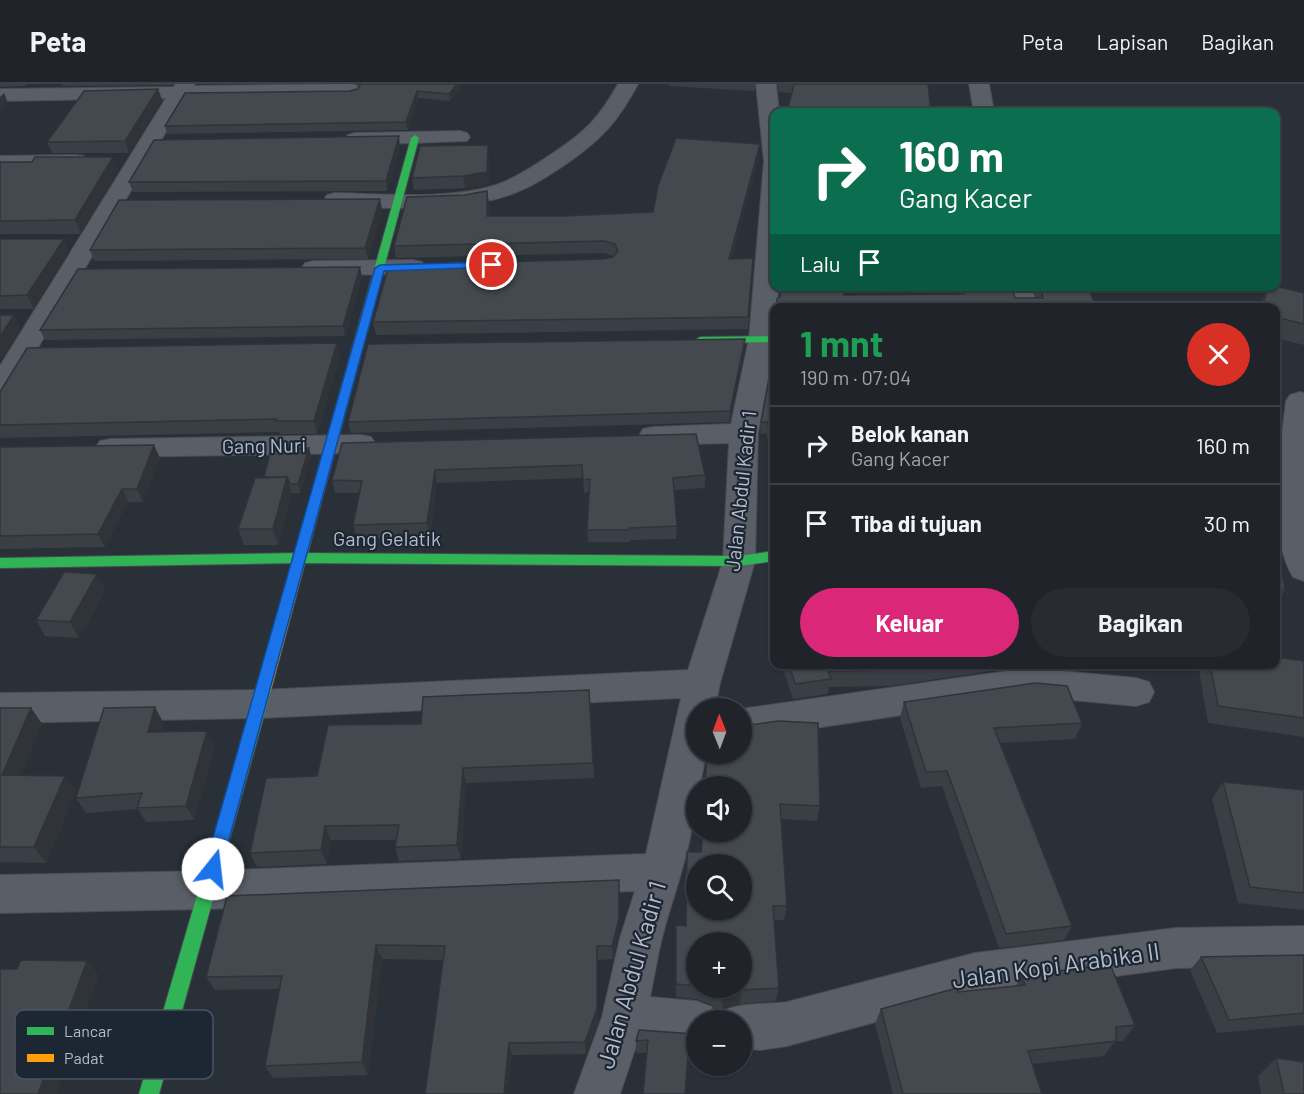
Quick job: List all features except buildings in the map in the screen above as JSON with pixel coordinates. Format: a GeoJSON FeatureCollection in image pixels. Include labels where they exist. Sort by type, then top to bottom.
{"type":"FeatureCollection","features":[{"type":"Feature","properties":{"kind":"street"},"geometry":{"type":"LineString","coordinates":[[315,200],[465,197],[501,191],[520,183],[565,154],[603,125],[628,84]]}},
{"type":"Feature","properties":{"kind":"street","name":"Jalan Abdul Kadir 1"},"geometry":{"type":"LineString","coordinates":[[766,84],[770,122]]}},
{"type":"Feature","properties":{"kind":"street"},"geometry":{"type":"LineString","coordinates":[[979,84],[983,108]]}},
{"type":"Feature","properties":{"kind":"street"},"geometry":{"type":"LineString","coordinates":[[0,388],[29,351],[41,319],[85,270],[79,243],[114,201],[182,88]]}},
{"type":"Feature","properties":{"kind":"street"},"geometry":{"type":"LineString","coordinates":[[0,95],[182,88],[351,90]]}},
{"type":"Feature","properties":{"kind":"street"},"geometry":{"type":"LineString","coordinates":[[334,139],[460,137]]}},
{"type":"Feature","properties":{"kind":"street"},"geometry":{"type":"LineString","coordinates":[[173,1010],[260,704],[415,138]]}},
{"type":"Feature","properties":{"kind":"street"},"geometry":{"type":"LineString","coordinates":[[0,162],[91,161]]}},
{"type":"Feature","properties":{"kind":"street"},"geometry":{"type":"LineString","coordinates":[[114,201],[138,201]]}},
{"type":"Feature","properties":{"kind":"street"},"geometry":{"type":"LineString","coordinates":[[285,268],[439,266]]}},
{"type":"Feature","properties":{"kind":"street","name":"Jalan Abdul Kadir 1"},"geometry":{"type":"LineString","coordinates":[[701,698],[739,561],[744,433],[768,339],[770,280]]}},
{"type":"Feature","properties":{"kind":"street"},"geometry":{"type":"LineString","coordinates":[[10,319],[41,319]]}},
{"type":"Feature","properties":{"kind":"street"},"geometry":{"type":"LineString","coordinates":[[681,340],[768,339]]}},
{"type":"Feature","properties":{"kind":"street"},"geometry":{"type":"LineString","coordinates":[[1293,400],[1291,505],[1293,525],[1304,569]]}},
{"type":"Feature","properties":{"kind":"street"},"geometry":{"type":"LineString","coordinates":[[626,436],[744,433]]}},
{"type":"Feature","properties":{"kind":"street","name":"Gang Nuri"},"geometry":{"type":"LineString","coordinates":[[82,448],[389,443]]}},
{"type":"Feature","properties":{"kind":"street","name":"Gang Gelatik"},"geometry":{"type":"LineString","coordinates":[[0,563],[299,558],[739,561],[770,557]]}},
{"type":"Feature","properties":{"kind":"street"},"geometry":{"type":"LineString","coordinates":[[752,722],[1029,682],[1136,692]]}},
{"type":"Feature","properties":{"kind":"street"},"geometry":{"type":"LineString","coordinates":[[0,708],[260,704],[686,713]]}},
{"type":"Feature","properties":{"kind":"street","name":"Jalan Abdul Kadir 1"},"geometry":{"type":"LineString","coordinates":[[597,1094],[624,1017],[641,938],[662,872],[686,763]]}},
{"type":"Feature","properties":{"kind":"street"},"geometry":{"type":"LineString","coordinates":[[0,894],[207,890],[662,872]]}},
{"type":"Feature","properties":{"kind":"street","name":"Jalan Kopi Arabika II"},"geometry":{"type":"LineString","coordinates":[[752,1027],[787,1024],[975,974],[1176,948],[1304,946]]}},
{"type":"Feature","properties":{"kind":"street"},"geometry":{"type":"LineString","coordinates":[[624,1017],[686,1022]]}},
{"type":"Feature","properties":{"kind":"street"},"geometry":{"type":"LineString","coordinates":[[149,1094],[153,1079]]}},
{"type":"Feature","properties":{"kind":"traffic: fast"},"geometry":{"type":"LineString","coordinates":[[365,320],[415,138]]}},
{"type":"Feature","properties":{"kind":"traffic: fast"},"geometry":{"type":"LineString","coordinates":[[700,340],[770,339]]}},
{"type":"Feature","properties":{"kind":"traffic: fast"},"geometry":{"type":"LineString","coordinates":[[0,563],[299,558],[739,561],[770,557]]}},
{"type":"Feature","properties":{"kind":"traffic: fast"},"geometry":{"type":"LineString","coordinates":[[173,1010],[264,690]]}},
{"type":"Feature","properties":{"kind":"traffic: fast"},"geometry":{"type":"LineString","coordinates":[[149,1094],[153,1079]]}},
{"type":"Feature","properties":{"kind":"traffic: slow"},"geometry":{"type":"LineString","coordinates":[[264,690],[365,320]]}},
{"type":"Feature","properties":{"kind":"route"},"geometry":{"type":"LineString","coordinates":[[213,869],[380,268],[492,265]]}}]}
